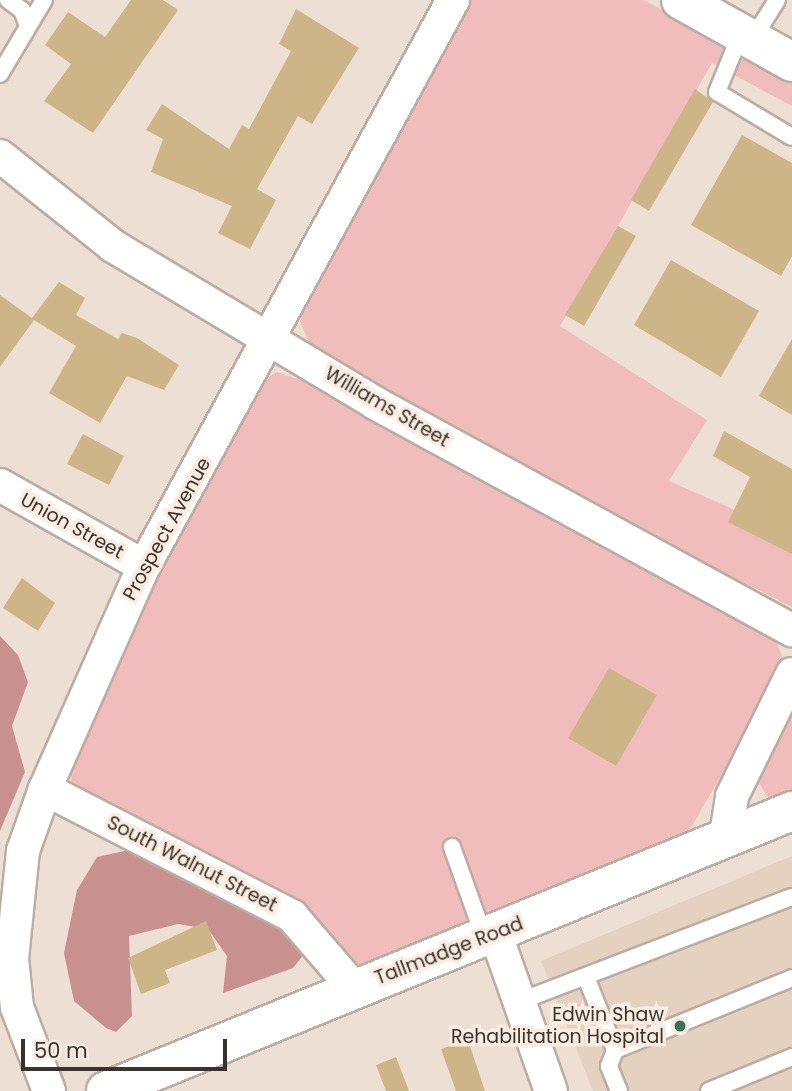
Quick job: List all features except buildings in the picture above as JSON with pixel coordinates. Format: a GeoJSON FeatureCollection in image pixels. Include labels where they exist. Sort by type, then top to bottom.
{"type":"FeatureCollection","features":[{"type":"Feature","properties":{"kind":"street","name":"Prospect Avenue"},"geometry":{"type":"LineString","coordinates":[[49,1091],[11,1019],[13,914],[23,851],[44,789],[144,566],[453,0]]}},
{"type":"Feature","properties":{"kind":"street"},"geometry":{"type":"LineString","coordinates":[[681,0],[792,62]]}},
{"type":"Feature","properties":{"kind":"street","name":"Williams Street"},"geometry":{"type":"LineString","coordinates":[[0,156],[113,246],[270,337],[375,403],[792,630]]}},
{"type":"Feature","properties":{"kind":"street","name":"Union Street"},"geometry":{"type":"LineString","coordinates":[[0,485],[144,566]]}},
{"type":"Feature","properties":{"kind":"street"},"geometry":{"type":"LineString","coordinates":[[726,835],[732,796],[792,674]]}},
{"type":"Feature","properties":{"kind":"street","name":"South Walnut Street"},"geometry":{"type":"LineString","coordinates":[[44,789],[292,916],[354,988]]}},
{"type":"Feature","properties":{"kind":"street","name":"Tallmadge Road"},"geometry":{"type":"LineString","coordinates":[[106,1091],[354,988],[490,937],[726,835],[792,811]]}},
{"type":"Feature","properties":{"kind":"street"},"geometry":{"type":"LineString","coordinates":[[490,937],[551,1091]]}},
{"type":"Feature","properties":{"kind":"lane"},"geometry":{"type":"LineString","coordinates":[[8,0],[22,10],[27,24]]}},
{"type":"Feature","properties":{"kind":"lane"},"geometry":{"type":"LineString","coordinates":[[0,74],[13,62],[27,24],[44,0]]}},
{"type":"Feature","properties":{"kind":"lane"},"geometry":{"type":"LineString","coordinates":[[777,0],[746,36],[717,92],[792,137]]}},
{"type":"Feature","properties":{"kind":"lane"},"geometry":{"type":"LineString","coordinates":[[452,847],[490,937]]}},
{"type":"Feature","properties":{"kind":"lane"},"geometry":{"type":"LineString","coordinates":[[518,1002],[792,897]]}},
{"type":"Feature","properties":{"kind":"lane"},"geometry":{"type":"LineString","coordinates":[[586,977],[615,1051],[610,1066],[620,1091]]}},
{"type":"Feature","properties":{"kind":"lane"},"geometry":{"type":"LineString","coordinates":[[615,1051],[792,978]]}},
{"type":"Feature","properties":{"kind":"lane"},"geometry":{"type":"LineString","coordinates":[[709,1091],[792,1057]]}},
{"type":"Feature","properties":{"kind":"shaded area"},"geometry":{"type":"Polygon","coordinates":[[[470,0],[644,0],[792,80],[792,106],[712,63],[560,326],[707,420],[669,481],[792,535],[792,607],[551,485],[312,349],[300,321],[319,276],[470,0]]]}},
{"type":"Feature","properties":{"kind":"shaded area"},"geometry":{"type":"Polygon","coordinates":[[[277,372],[341,394],[775,636],[785,666],[686,836],[352,967],[72,785],[70,766],[96,696],[215,465],[265,379],[277,372]]]}},
{"type":"Feature","properties":{"kind":"shaded area"},"geometry":{"type":"Polygon","coordinates":[[[0,636],[18,655],[28,682],[12,726],[25,772],[0,831],[0,636]]]}},
{"type":"Feature","properties":{"kind":"shaded area"},"geometry":{"type":"Polygon","coordinates":[[[792,716],[792,790],[769,799],[757,780],[792,716]]]}},
{"type":"Feature","properties":{"kind":"shaded area"},"geometry":{"type":"Polygon","coordinates":[[[138,848],[220,884],[296,938],[304,954],[293,968],[223,993],[227,956],[208,929],[178,924],[129,936],[132,1016],[116,1032],[106,1028],[74,1001],[64,953],[77,890],[97,857],[138,848]]]}},
{"type":"Feature","properties":{"kind":"shaded area","name":"Edwin Shaw Rehabilitation Hospital"},"geometry":{"type":"Polygon","coordinates":[[[792,856],[792,1091],[593,1091],[541,961],[792,856]]]}},
{"type":"Feature","properties":{"kind":"place","name":"Edwin Shaw Rehabilitation Hospital"},"geometry":{"type":"Point","coordinates":[680,1026]}}]}
